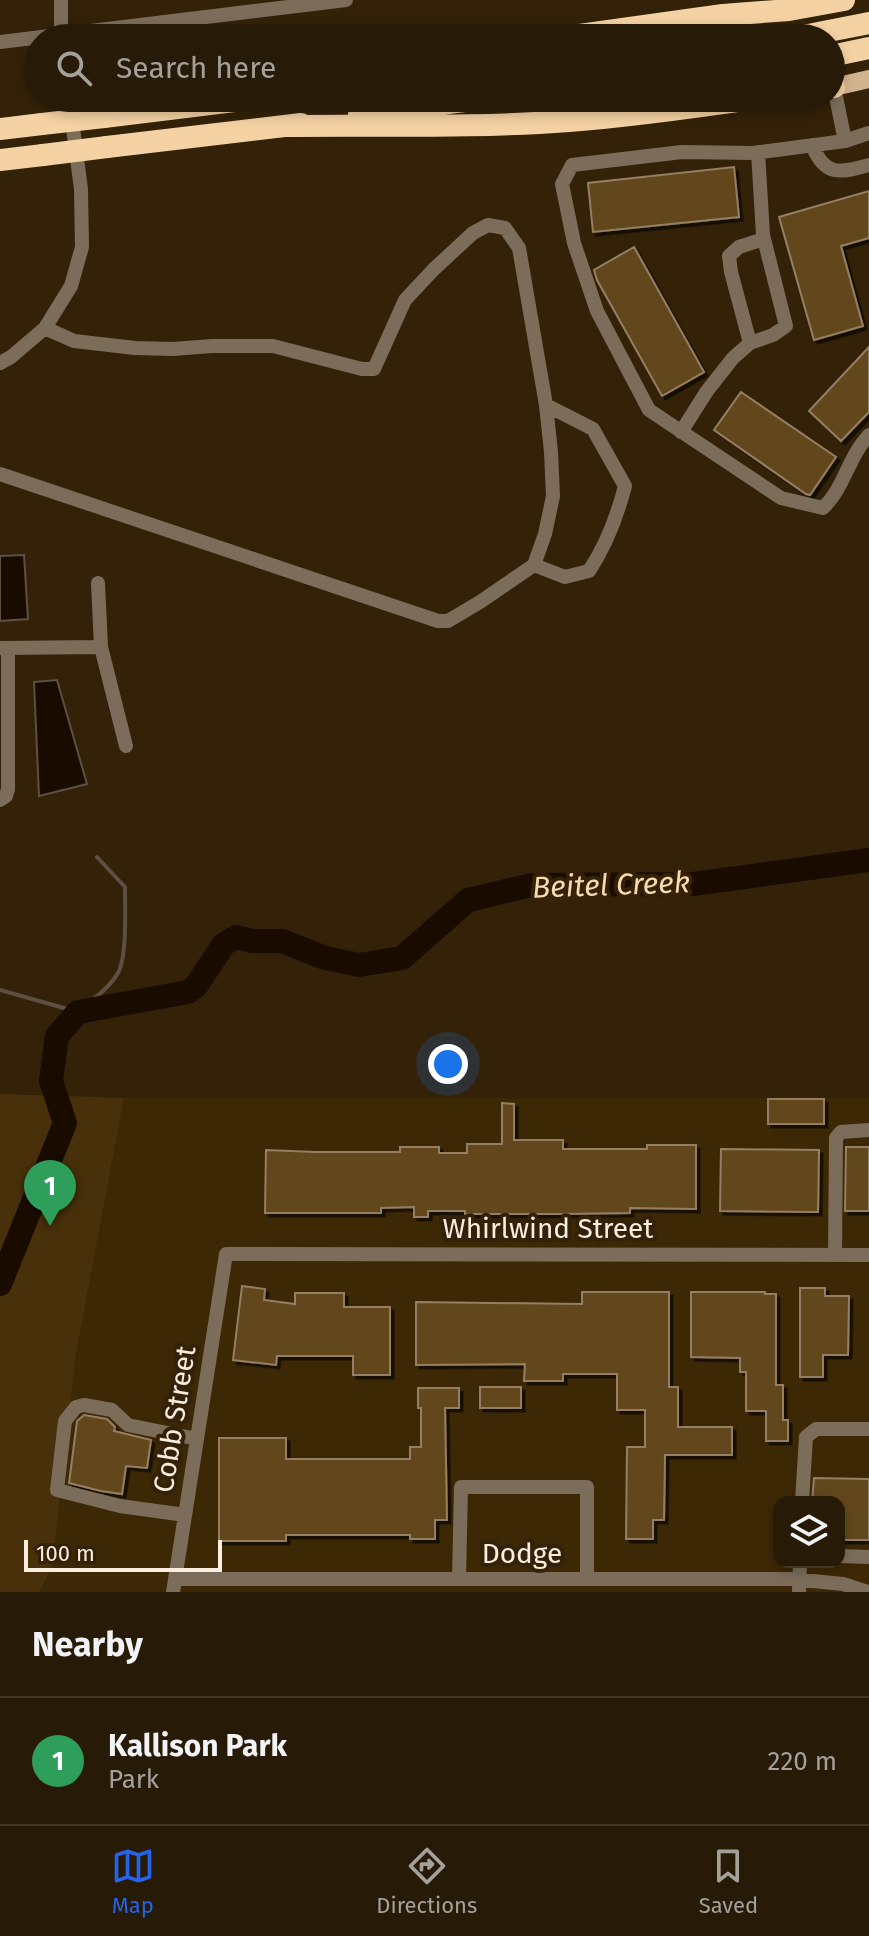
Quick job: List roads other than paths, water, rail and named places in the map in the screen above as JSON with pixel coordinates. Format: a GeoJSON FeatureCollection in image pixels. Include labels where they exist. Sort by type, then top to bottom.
{"type":"FeatureCollection","features":[{"type":"Feature","properties":{"kind":"highway"},"geometry":{"type":"LineString","coordinates":[[658,24],[789,10],[844,0]]}},
{"type":"Feature","properties":{"kind":"highway"},"geometry":{"type":"LineString","coordinates":[[845,28],[869,23]]}},
{"type":"Feature","properties":{"kind":"highway"},"geometry":{"type":"LineString","coordinates":[[845,53],[869,48]]}},
{"type":"Feature","properties":{"kind":"highway"},"geometry":{"type":"LineString","coordinates":[[0,129],[144,112]]}},
{"type":"Feature","properties":{"kind":"highway"},"geometry":{"type":"LineString","coordinates":[[0,160],[287,126],[374,112]]}},
{"type":"Feature","properties":{"kind":"highway"},"geometry":{"type":"LineString","coordinates":[[287,126],[569,121],[654,112]]}},
{"type":"Feature","properties":{"kind":"main road"},"geometry":{"type":"LineString","coordinates":[[845,84],[869,79]]}},
{"type":"Feature","properties":{"kind":"street"},"geometry":{"type":"LineString","coordinates":[[61,0],[61,24]]}},
{"type":"Feature","properties":{"kind":"street"},"geometry":{"type":"LineString","coordinates":[[151,24],[346,0]]}},
{"type":"Feature","properties":{"kind":"street"},"geometry":{"type":"LineString","coordinates":[[0,42],[24,40]]}},
{"type":"Feature","properties":{"kind":"street"},"geometry":{"type":"LineString","coordinates":[[0,363],[45,328],[71,286],[82,247],[81,189],[71,112]]}},
{"type":"Feature","properties":{"kind":"street"},"geometry":{"type":"LineString","coordinates":[[838,112],[845,141]]}},
{"type":"Feature","properties":{"kind":"street"},"geometry":{"type":"LineString","coordinates":[[869,133],[845,141],[758,152],[682,152],[572,165],[562,184],[574,243],[597,311],[649,410],[781,498],[823,508],[835,496],[858,447],[869,435]]}},
{"type":"Feature","properties":{"kind":"street"},"geometry":{"type":"LineString","coordinates":[[812,145],[819,161],[829,169],[846,171],[869,165]]}},
{"type":"Feature","properties":{"kind":"street"},"geometry":{"type":"LineString","coordinates":[[681,432],[733,358],[750,343],[773,335],[786,326],[764,239],[758,152]]}},
{"type":"Feature","properties":{"kind":"street"},"geometry":{"type":"LineString","coordinates":[[0,474],[438,621],[448,621],[534,565],[545,534],[553,496],[546,405],[519,248],[505,228],[488,225],[473,233],[405,300],[374,369],[362,369],[273,346],[135,348],[74,341],[45,328]]}},
{"type":"Feature","properties":{"kind":"street"},"geometry":{"type":"LineString","coordinates":[[750,343],[729,256],[739,247],[764,239]]}},
{"type":"Feature","properties":{"kind":"street"},"geometry":{"type":"LineString","coordinates":[[534,565],[565,577],[589,571],[601,554],[615,523],[625,486],[593,429],[546,405]]}},
{"type":"Feature","properties":{"kind":"street"},"geometry":{"type":"LineString","coordinates":[[98,583],[101,647],[126,746]]}},
{"type":"Feature","properties":{"kind":"street"},"geometry":{"type":"LineString","coordinates":[[0,800],[6,796],[8,789],[4,648],[101,647]]}},
{"type":"Feature","properties":{"kind":"street"},"geometry":{"type":"LineString","coordinates":[[835,1255],[836,1138],[841,1132],[869,1130]]}},
{"type":"Feature","properties":{"kind":"street","name":"Whirlwind Street"},"geometry":{"type":"LineString","coordinates":[[226,1254],[869,1255]]}},
{"type":"Feature","properties":{"kind":"street","name":"Cobb Street"},"geometry":{"type":"LineString","coordinates":[[174,1585],[226,1254]]}},
{"type":"Feature","properties":{"kind":"street"},"geometry":{"type":"LineString","coordinates":[[185,1515],[120,1506],[57,1490],[65,1421],[76,1407],[84,1405],[112,1410],[128,1425],[197,1439]]}},
{"type":"Feature","properties":{"kind":"street"},"geometry":{"type":"LineString","coordinates":[[802,1496],[806,1437],[816,1429],[869,1429]]}},
{"type":"Feature","properties":{"kind":"street"},"geometry":{"type":"LineString","coordinates":[[459,1579],[461,1487],[587,1487],[587,1579]]}},
{"type":"Feature","properties":{"kind":"street"},"geometry":{"type":"LineString","coordinates":[[845,1558],[869,1557]]}},
{"type":"Feature","properties":{"kind":"street"},"geometry":{"type":"LineString","coordinates":[[835,1583],[837,1568]]}},
{"type":"Feature","properties":{"kind":"street","name":"Dodge"},"geometry":{"type":"LineString","coordinates":[[174,1585],[385,1585],[459,1579],[587,1579],[723,1586],[835,1583],[868,1592]]}},
{"type":"Feature","properties":{"kind":"waterway"},"geometry":{"type":"LineString","coordinates":[[0,990],[78,1012],[116,977],[122,963],[125,887],[97,857]]}},
{"type":"Feature","properties":{"kind":"waterway","name":"Beitel Creek"},"geometry":{"type":"LineString","coordinates":[[0,1284],[65,1123],[51,1081],[57,1036],[78,1012],[188,992],[196,986],[224,944],[236,937],[252,941],[282,941],[325,958],[359,965],[402,958],[468,900],[532,885],[693,884],[869,860]]}},
{"type":"Feature","properties":{"kind":"place","name":"Kallison Park"},"geometry":{"type":"Point","coordinates":[50,1226]}}]}
